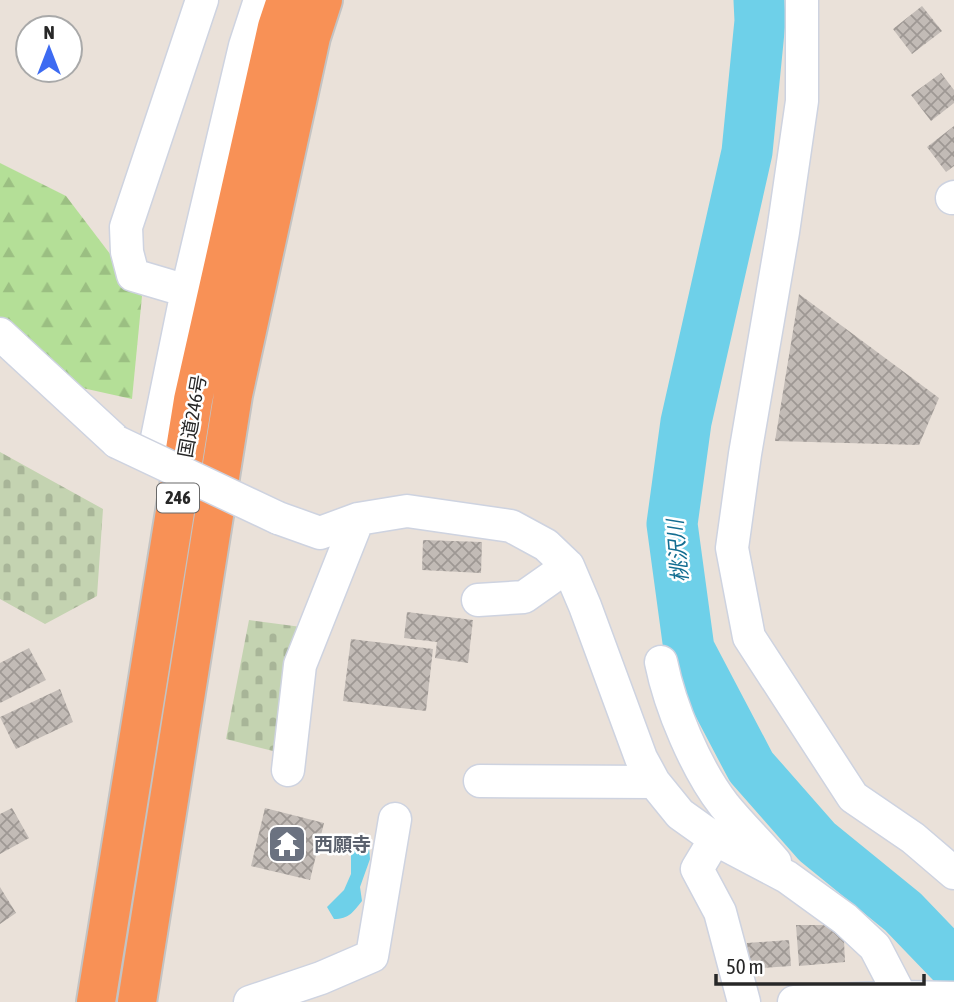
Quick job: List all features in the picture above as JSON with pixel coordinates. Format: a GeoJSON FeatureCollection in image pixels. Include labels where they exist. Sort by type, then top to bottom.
{"type":"FeatureCollection","features":[{"type":"Feature","properties":{"kind":"highway","name":"国道246号"},"geometry":{"type":"LineString","coordinates":[[96,1002],[193,400],[277,27],[286,0]]}},
{"type":"Feature","properties":{"kind":"highway","name":"国道246号"},"geometry":{"type":"LineString","coordinates":[[137,1002],[233,395],[311,37],[323,0]]}},
{"type":"Feature","properties":{"kind":"street"},"geometry":{"type":"LineString","coordinates":[[187,291],[133,275],[127,252],[126,228],[202,0]]}},
{"type":"Feature","properties":{"kind":"street"},"geometry":{"type":"LineString","coordinates":[[157,438],[187,291],[246,46],[260,0]]}},
{"type":"Feature","properties":{"kind":"street"},"geometry":{"type":"LineString","coordinates":[[802,0],[802,101],[783,232],[745,454],[733,548],[749,637],[853,797],[913,838],[954,873]]}},
{"type":"Feature","properties":{"kind":"street"},"geometry":{"type":"LineString","coordinates":[[0,334],[117,442],[278,518],[320,533],[358,519],[407,511],[511,526],[546,545],[568,566],[641,758],[654,782],[680,814],[715,839],[787,877],[845,919],[874,947],[911,998]]}},
{"type":"Feature","properties":{"kind":"street"},"geometry":{"type":"LineString","coordinates":[[288,770],[300,665],[358,519]]}},
{"type":"Feature","properties":{"kind":"street"},"geometry":{"type":"LineString","coordinates":[[478,600],[524,597],[568,566]]}},
{"type":"Feature","properties":{"kind":"street"},"geometry":{"type":"LineString","coordinates":[[662,662],[665,679],[682,726],[702,770],[724,805],[787,877]]}},
{"type":"Feature","properties":{"kind":"street"},"geometry":{"type":"LineString","coordinates":[[480,781],[654,782]]}},
{"type":"Feature","properties":{"kind":"street"},"geometry":{"type":"LineString","coordinates":[[250,1002],[321,978],[372,956],[395,819]]}},
{"type":"Feature","properties":{"kind":"street"},"geometry":{"type":"LineString","coordinates":[[715,839],[697,869],[720,912],[744,1002]]}},
{"type":"Feature","properties":{"kind":"street"},"geometry":{"type":"LineString","coordinates":[[794,1002],[954,998]]}},
{"type":"Feature","properties":{"kind":"green space"},"geometry":{"type":"Polygon","coordinates":[[[0,163],[66,196],[142,296],[132,399],[60,383],[0,321],[0,163]]]}},
{"type":"Feature","properties":{"kind":"green space"},"geometry":{"type":"Polygon","coordinates":[[[0,452],[103,509],[97,596],[45,624],[0,599],[0,452]]]}},
{"type":"Feature","properties":{"kind":"green space"},"geometry":{"type":"Polygon","coordinates":[[[249,620],[309,628],[277,752],[226,739],[249,620]]]}},
{"type":"Feature","properties":{"kind":"water"},"geometry":{"type":"Polygon","coordinates":[[[358,836],[368,837],[370,859],[360,887],[362,901],[347,916],[334,919],[327,907],[344,890],[351,874],[351,854],[358,836]]]}},
{"type":"Feature","properties":{"kind":"building"},"geometry":{"type":"Polygon","coordinates":[[[922,6],[942,31],[912,54],[893,29],[922,6]]]}},
{"type":"Feature","properties":{"kind":"building"},"geometry":{"type":"Polygon","coordinates":[[[941,73],[954,90],[954,103],[931,121],[911,95],[941,73]]]}},
{"type":"Feature","properties":{"kind":"building"},"geometry":{"type":"Polygon","coordinates":[[[954,126],[954,166],[946,172],[927,147],[954,126]]]}},
{"type":"Feature","properties":{"kind":"building"},"geometry":{"type":"Polygon","coordinates":[[[799,294],[939,398],[919,445],[775,441],[799,294]]]}},
{"type":"Feature","properties":{"kind":"building"},"geometry":{"type":"Polygon","coordinates":[[[423,540],[482,542],[481,573],[422,570],[423,540]]]}},
{"type":"Feature","properties":{"kind":"building"},"geometry":{"type":"Polygon","coordinates":[[[407,612],[473,620],[468,663],[435,658],[437,642],[404,638],[407,612]]]}},
{"type":"Feature","properties":{"kind":"building"},"geometry":{"type":"Polygon","coordinates":[[[351,639],[433,649],[426,711],[343,701],[351,639]]]}},
{"type":"Feature","properties":{"kind":"building"},"geometry":{"type":"Polygon","coordinates":[[[29,648],[46,680],[0,703],[0,663],[29,648]]]}},
{"type":"Feature","properties":{"kind":"building"},"geometry":{"type":"Polygon","coordinates":[[[60,689],[73,722],[16,749],[0,717],[60,689]]]}},
{"type":"Feature","properties":{"kind":"building"},"geometry":{"type":"Polygon","coordinates":[[[12,808],[29,838],[0,854],[0,814],[12,808]]]}},
{"type":"Feature","properties":{"kind":"building","name":"西願寺"},"geometry":{"type":"Polygon","coordinates":[[[265,808],[324,823],[310,880],[251,866],[265,808]]]}},
{"type":"Feature","properties":{"kind":"building"},"geometry":{"type":"Polygon","coordinates":[[[0,887],[16,913],[0,924],[0,887]]]}},
{"type":"Feature","properties":{"kind":"building"},"geometry":{"type":"Polygon","coordinates":[[[796,925],[827,925],[844,941],[845,962],[799,966],[796,925]]]}},
{"type":"Feature","properties":{"kind":"building"},"geometry":{"type":"Polygon","coordinates":[[[789,940],[791,966],[749,969],[747,943],[789,940]]]}},
{"type":"Feature","properties":{"kind":"waterway","name":"桃沢川"},"geometry":{"type":"LineString","coordinates":[[759,0],[760,21],[747,152],[686,422],[672,524],[689,649],[751,767],[817,842],[903,912],[954,965]]}},
{"type":"Feature","properties":{"kind":"place","name":"西願寺"},"geometry":{"type":"Point","coordinates":[287,844]}}]}
